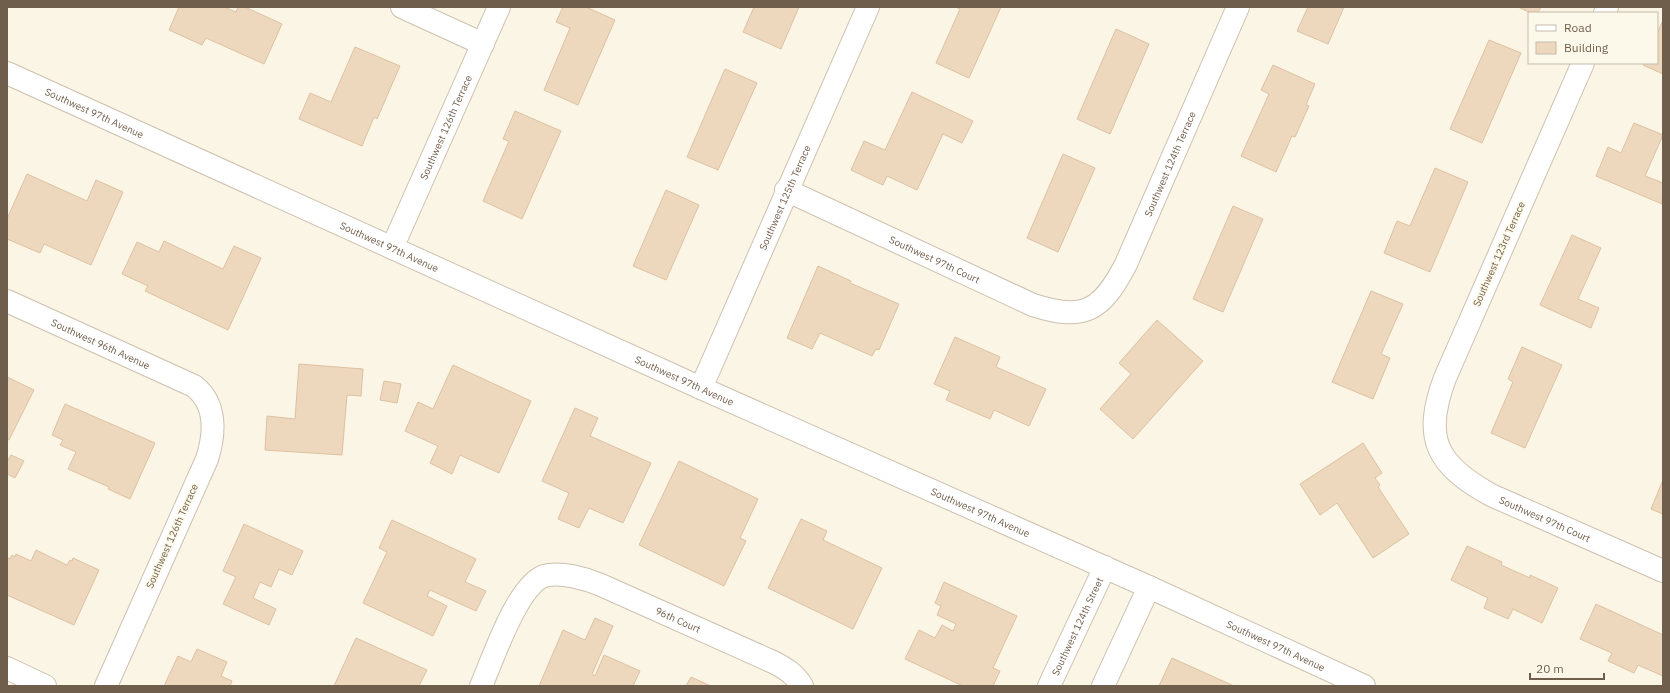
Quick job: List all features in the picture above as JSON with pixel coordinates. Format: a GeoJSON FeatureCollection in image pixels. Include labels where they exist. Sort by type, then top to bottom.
{"type":"FeatureCollection","features":[{"type":"Feature","properties":{"kind":"street"},"geometry":{"type":"LineString","coordinates":[[402,7],[483,44]]}},
{"type":"Feature","properties":{"kind":"street","name":"Southwest 126th Terrace"},"geometry":{"type":"LineString","coordinates":[[392,248],[499,7]]}},
{"type":"Feature","properties":{"kind":"street","name":"Southwest 125th Terrace"},"geometry":{"type":"LineString","coordinates":[[701,388],[786,190],[868,7]]}},
{"type":"Feature","properties":{"kind":"street","name":"Southwest 124th Terrace"},"geometry":{"type":"LineString","coordinates":[[1086,310],[1094,307],[1110,292],[1126,264],[1238,7]]}},
{"type":"Feature","properties":{"kind":"street","name":"Southwest 123rd Terrace"},"geometry":{"type":"LineString","coordinates":[[1440,450],[1434,421],[1439,393],[1583,64]]}},
{"type":"Feature","properties":{"kind":"street","name":"Southwest 97th Avenue"},"geometry":{"type":"LineString","coordinates":[[7,74],[701,388],[1105,567],[1364,686]]}},
{"type":"Feature","properties":{"kind":"street","name":"Southwest 97th Court"},"geometry":{"type":"LineString","coordinates":[[786,190],[1033,305],[1060,312],[1073,313],[1086,310]]}},
{"type":"Feature","properties":{"kind":"street","name":"Southwest 96th Avenue"},"geometry":{"type":"LineString","coordinates":[[7,301],[194,386]]}},
{"type":"Feature","properties":{"kind":"street","name":"Southwest 126th Terrace"},"geometry":{"type":"LineString","coordinates":[[106,686],[210,450],[213,431],[211,410],[207,400],[194,386]]}},
{"type":"Feature","properties":{"kind":"street","name":"Southwest 97th Court"},"geometry":{"type":"LineString","coordinates":[[1440,450],[1448,464],[1458,474],[1491,495],[1663,571]]}},
{"type":"Feature","properties":{"kind":"street","name":"Southwest 124th Street"},"geometry":{"type":"LineString","coordinates":[[1049,686],[1105,567]]}},
{"type":"Feature","properties":{"kind":"street","name":"96th Court"},"geometry":{"type":"LineString","coordinates":[[481,686],[517,605],[527,590],[535,582],[545,576],[557,575],[573,576],[601,585],[773,662],[788,670],[797,678],[802,686]]}},
{"type":"Feature","properties":{"kind":"street"},"geometry":{"type":"LineString","coordinates":[[1103,686],[1149,587]]}},
{"type":"Feature","properties":{"kind":"street"},"geometry":{"type":"LineString","coordinates":[[7,668],[45,686]]}},
{"type":"Feature","properties":{"kind":"building"},"geometry":{"type":"Polygon","coordinates":[[[179,7],[224,7],[236,12],[238,7],[245,7],[282,24],[264,64],[206,38],[202,45],[169,30],[179,7]]]}},
{"type":"Feature","properties":{"kind":"building"},"geometry":{"type":"Polygon","coordinates":[[[563,7],[586,7],[615,20],[578,105],[544,90],[570,28],[556,22],[563,7]]]}},
{"type":"Feature","properties":{"kind":"building"},"geometry":{"type":"Polygon","coordinates":[[[754,7],[799,7],[781,49],[743,32],[754,7]]]}},
{"type":"Feature","properties":{"kind":"building"},"geometry":{"type":"Polygon","coordinates":[[[956,7],[1001,7],[969,78],[936,63],[960,9],[956,7]]]}},
{"type":"Feature","properties":{"kind":"building"},"geometry":{"type":"Polygon","coordinates":[[[1308,7],[1344,7],[1328,44],[1297,31],[1308,7]]]}},
{"type":"Feature","properties":{"kind":"building"},"geometry":{"type":"Polygon","coordinates":[[[1518,7],[1541,7],[1538,12],[1529,12],[1518,7]]]}},
{"type":"Feature","properties":{"kind":"building"},"geometry":{"type":"Polygon","coordinates":[[[1663,20],[1663,74],[1643,65],[1658,64],[1658,32],[1663,20]]]}},
{"type":"Feature","properties":{"kind":"building"},"geometry":{"type":"Polygon","coordinates":[[[1116,29],[1149,44],[1110,134],[1077,119],[1116,29]]]}},
{"type":"Feature","properties":{"kind":"building"},"geometry":{"type":"Polygon","coordinates":[[[1489,40],[1521,53],[1482,143],[1450,129],[1489,40]]]}},
{"type":"Feature","properties":{"kind":"building"},"geometry":{"type":"Polygon","coordinates":[[[355,47],[400,66],[377,119],[374,117],[362,146],[299,119],[310,93],[331,102],[355,47]]]}},
{"type":"Feature","properties":{"kind":"building"},"geometry":{"type":"Polygon","coordinates":[[[1273,65],[1315,84],[1306,105],[1309,106],[1295,137],[1292,136],[1276,172],[1241,156],[1269,94],[1261,90],[1273,65]]]}},
{"type":"Feature","properties":{"kind":"building"},"geometry":{"type":"Polygon","coordinates":[[[725,69],[757,83],[718,170],[687,157],[725,69]]]}},
{"type":"Feature","properties":{"kind":"building"},"geometry":{"type":"Polygon","coordinates":[[[912,92],[973,121],[962,143],[943,134],[917,190],[887,176],[883,185],[851,170],[864,141],[885,150],[912,92]]]}},
{"type":"Feature","properties":{"kind":"building"},"geometry":{"type":"Polygon","coordinates":[[[515,111],[561,131],[522,219],[483,201],[509,141],[503,139],[515,111]]]}},
{"type":"Feature","properties":{"kind":"building"},"geometry":{"type":"Polygon","coordinates":[[[1634,123],[1663,135],[1645,176],[1663,183],[1662,204],[1596,176],[1608,147],[1621,153],[1634,123]]]}},
{"type":"Feature","properties":{"kind":"building"},"geometry":{"type":"Polygon","coordinates":[[[1063,154],[1095,168],[1058,252],[1027,238],[1063,154]]]}},
{"type":"Feature","properties":{"kind":"building"},"geometry":{"type":"Polygon","coordinates":[[[1435,168],[1468,182],[1430,272],[1384,253],[1397,221],[1410,226],[1435,168]]]}},
{"type":"Feature","properties":{"kind":"building"},"geometry":{"type":"Polygon","coordinates":[[[27,174],[87,201],[96,180],[123,192],[91,265],[44,244],[40,253],[7,239],[7,219],[27,174]]]}},
{"type":"Feature","properties":{"kind":"building"},"geometry":{"type":"Polygon","coordinates":[[[666,190],[699,205],[666,280],[633,266],[666,190]]]}},
{"type":"Feature","properties":{"kind":"building"},"geometry":{"type":"Polygon","coordinates":[[[1233,206],[1263,219],[1223,312],[1193,299],[1233,206]]]}},
{"type":"Feature","properties":{"kind":"building"},"geometry":{"type":"Polygon","coordinates":[[[1572,235],[1601,248],[1578,299],[1599,308],[1591,328],[1540,305],[1572,235]]]}},
{"type":"Feature","properties":{"kind":"building"},"geometry":{"type":"Polygon","coordinates":[[[164,241],[223,269],[234,246],[261,258],[228,330],[145,291],[148,286],[122,274],[137,242],[159,252],[164,241]]]}},
{"type":"Feature","properties":{"kind":"building"},"geometry":{"type":"Polygon","coordinates":[[[818,266],[851,281],[850,283],[899,304],[879,350],[876,349],[872,356],[820,333],[812,349],[787,338],[818,266]]]}},
{"type":"Feature","properties":{"kind":"building"},"geometry":{"type":"Polygon","coordinates":[[[1371,291],[1403,304],[1381,354],[1390,358],[1373,399],[1332,382],[1371,291]]]}},
{"type":"Feature","properties":{"kind":"building"},"geometry":{"type":"Polygon","coordinates":[[[1157,320],[1203,361],[1133,439],[1100,409],[1131,374],[1119,363],[1157,320]]]}},
{"type":"Feature","properties":{"kind":"building"},"geometry":{"type":"Polygon","coordinates":[[[955,337],[1000,357],[996,367],[1046,389],[1029,426],[994,410],[990,419],[946,400],[950,391],[934,384],[955,337]]]}},
{"type":"Feature","properties":{"kind":"building"},"geometry":{"type":"Polygon","coordinates":[[[1522,347],[1562,365],[1525,448],[1491,433],[1513,382],[1508,379],[1522,347]]]}},
{"type":"Feature","properties":{"kind":"building"},"geometry":{"type":"Polygon","coordinates":[[[299,364],[363,369],[361,396],[347,395],[342,455],[265,450],[267,416],[295,419],[299,364]]]}},
{"type":"Feature","properties":{"kind":"building"},"geometry":{"type":"Polygon","coordinates":[[[453,365],[531,401],[499,473],[460,455],[452,474],[430,463],[438,446],[405,431],[418,402],[433,409],[453,365]]]}},
{"type":"Feature","properties":{"kind":"building"},"geometry":{"type":"Polygon","coordinates":[[[7,377],[34,390],[9,440],[7,439],[7,377]]]}},
{"type":"Feature","properties":{"kind":"building"},"geometry":{"type":"Polygon","coordinates":[[[384,381],[401,384],[397,403],[380,400],[384,381]]]}},
{"type":"Feature","properties":{"kind":"building"},"geometry":{"type":"Polygon","coordinates":[[[65,404],[155,443],[130,499],[108,489],[109,487],[68,469],[76,452],[60,445],[63,440],[52,435],[65,404]]]}},
{"type":"Feature","properties":{"kind":"building"},"geometry":{"type":"Polygon","coordinates":[[[575,408],[598,418],[590,436],[651,463],[623,523],[589,508],[579,528],[558,519],[569,493],[542,481],[575,408]]]}},
{"type":"Feature","properties":{"kind":"building"},"geometry":{"type":"Polygon","coordinates":[[[1363,443],[1382,473],[1375,478],[1380,485],[1378,487],[1409,534],[1373,558],[1337,503],[1320,515],[1300,484],[1363,443]]]}},
{"type":"Feature","properties":{"kind":"building"},"geometry":{"type":"Polygon","coordinates":[[[11,455],[24,461],[15,478],[7,474],[7,462],[11,455]]]}},
{"type":"Feature","properties":{"kind":"building"},"geometry":{"type":"Polygon","coordinates":[[[679,461],[758,499],[740,538],[746,541],[724,586],[639,545],[679,461]]]}},
{"type":"Feature","properties":{"kind":"building"},"geometry":{"type":"Polygon","coordinates":[[[1663,480],[1663,514],[1651,509],[1663,480]]]}},
{"type":"Feature","properties":{"kind":"building"},"geometry":{"type":"Polygon","coordinates":[[[801,519],[827,531],[823,540],[882,568],[853,629],[768,588],[801,519]]]}},
{"type":"Feature","properties":{"kind":"building"},"geometry":{"type":"Polygon","coordinates":[[[392,520],[476,559],[465,582],[486,591],[476,611],[430,590],[427,596],[447,606],[433,636],[363,603],[387,552],[379,548],[392,520]]]}},
{"type":"Feature","properties":{"kind":"building"},"geometry":{"type":"Polygon","coordinates":[[[244,524],[303,551],[292,575],[279,569],[271,587],[260,582],[253,598],[276,609],[269,625],[223,604],[236,577],[223,571],[244,524]]]}},
{"type":"Feature","properties":{"kind":"building"},"geometry":{"type":"Polygon","coordinates":[[[1467,546],[1502,562],[1501,565],[1530,578],[1530,575],[1558,588],[1542,623],[1513,609],[1508,619],[1484,608],[1488,598],[1451,580],[1467,546]]]}},
{"type":"Feature","properties":{"kind":"building"},"geometry":{"type":"Polygon","coordinates":[[[36,550],[67,565],[73,558],[99,570],[74,625],[7,595],[7,557],[10,559],[12,555],[15,557],[16,554],[31,561],[36,550]]]}},
{"type":"Feature","properties":{"kind":"building"},"geometry":{"type":"Polygon","coordinates":[[[944,582],[1017,616],[993,668],[1000,671],[993,686],[963,686],[905,659],[919,630],[935,638],[942,625],[953,631],[956,624],[937,615],[941,606],[935,603],[944,582]]]}},
{"type":"Feature","properties":{"kind":"building"},"geometry":{"type":"Polygon","coordinates":[[[1596,604],[1663,635],[1663,676],[1638,665],[1634,673],[1608,661],[1612,653],[1580,639],[1596,604]]]}},
{"type":"Feature","properties":{"kind":"building"},"geometry":{"type":"Polygon","coordinates":[[[595,618],[613,626],[592,674],[595,676],[604,655],[640,671],[633,686],[539,686],[563,630],[585,640],[595,618]]]}},
{"type":"Feature","properties":{"kind":"building"},"geometry":{"type":"Polygon","coordinates":[[[356,638],[427,670],[419,686],[334,686],[356,638]]]}},
{"type":"Feature","properties":{"kind":"building"},"geometry":{"type":"Polygon","coordinates":[[[197,649],[227,662],[221,676],[232,681],[230,686],[164,686],[178,656],[191,662],[197,649]]]}},
{"type":"Feature","properties":{"kind":"building"},"geometry":{"type":"Polygon","coordinates":[[[1172,658],[1234,686],[1159,686],[1172,658]]]}},
{"type":"Feature","properties":{"kind":"building"},"geometry":{"type":"Polygon","coordinates":[[[691,677],[711,686],[686,686],[691,677]]]}}]}
